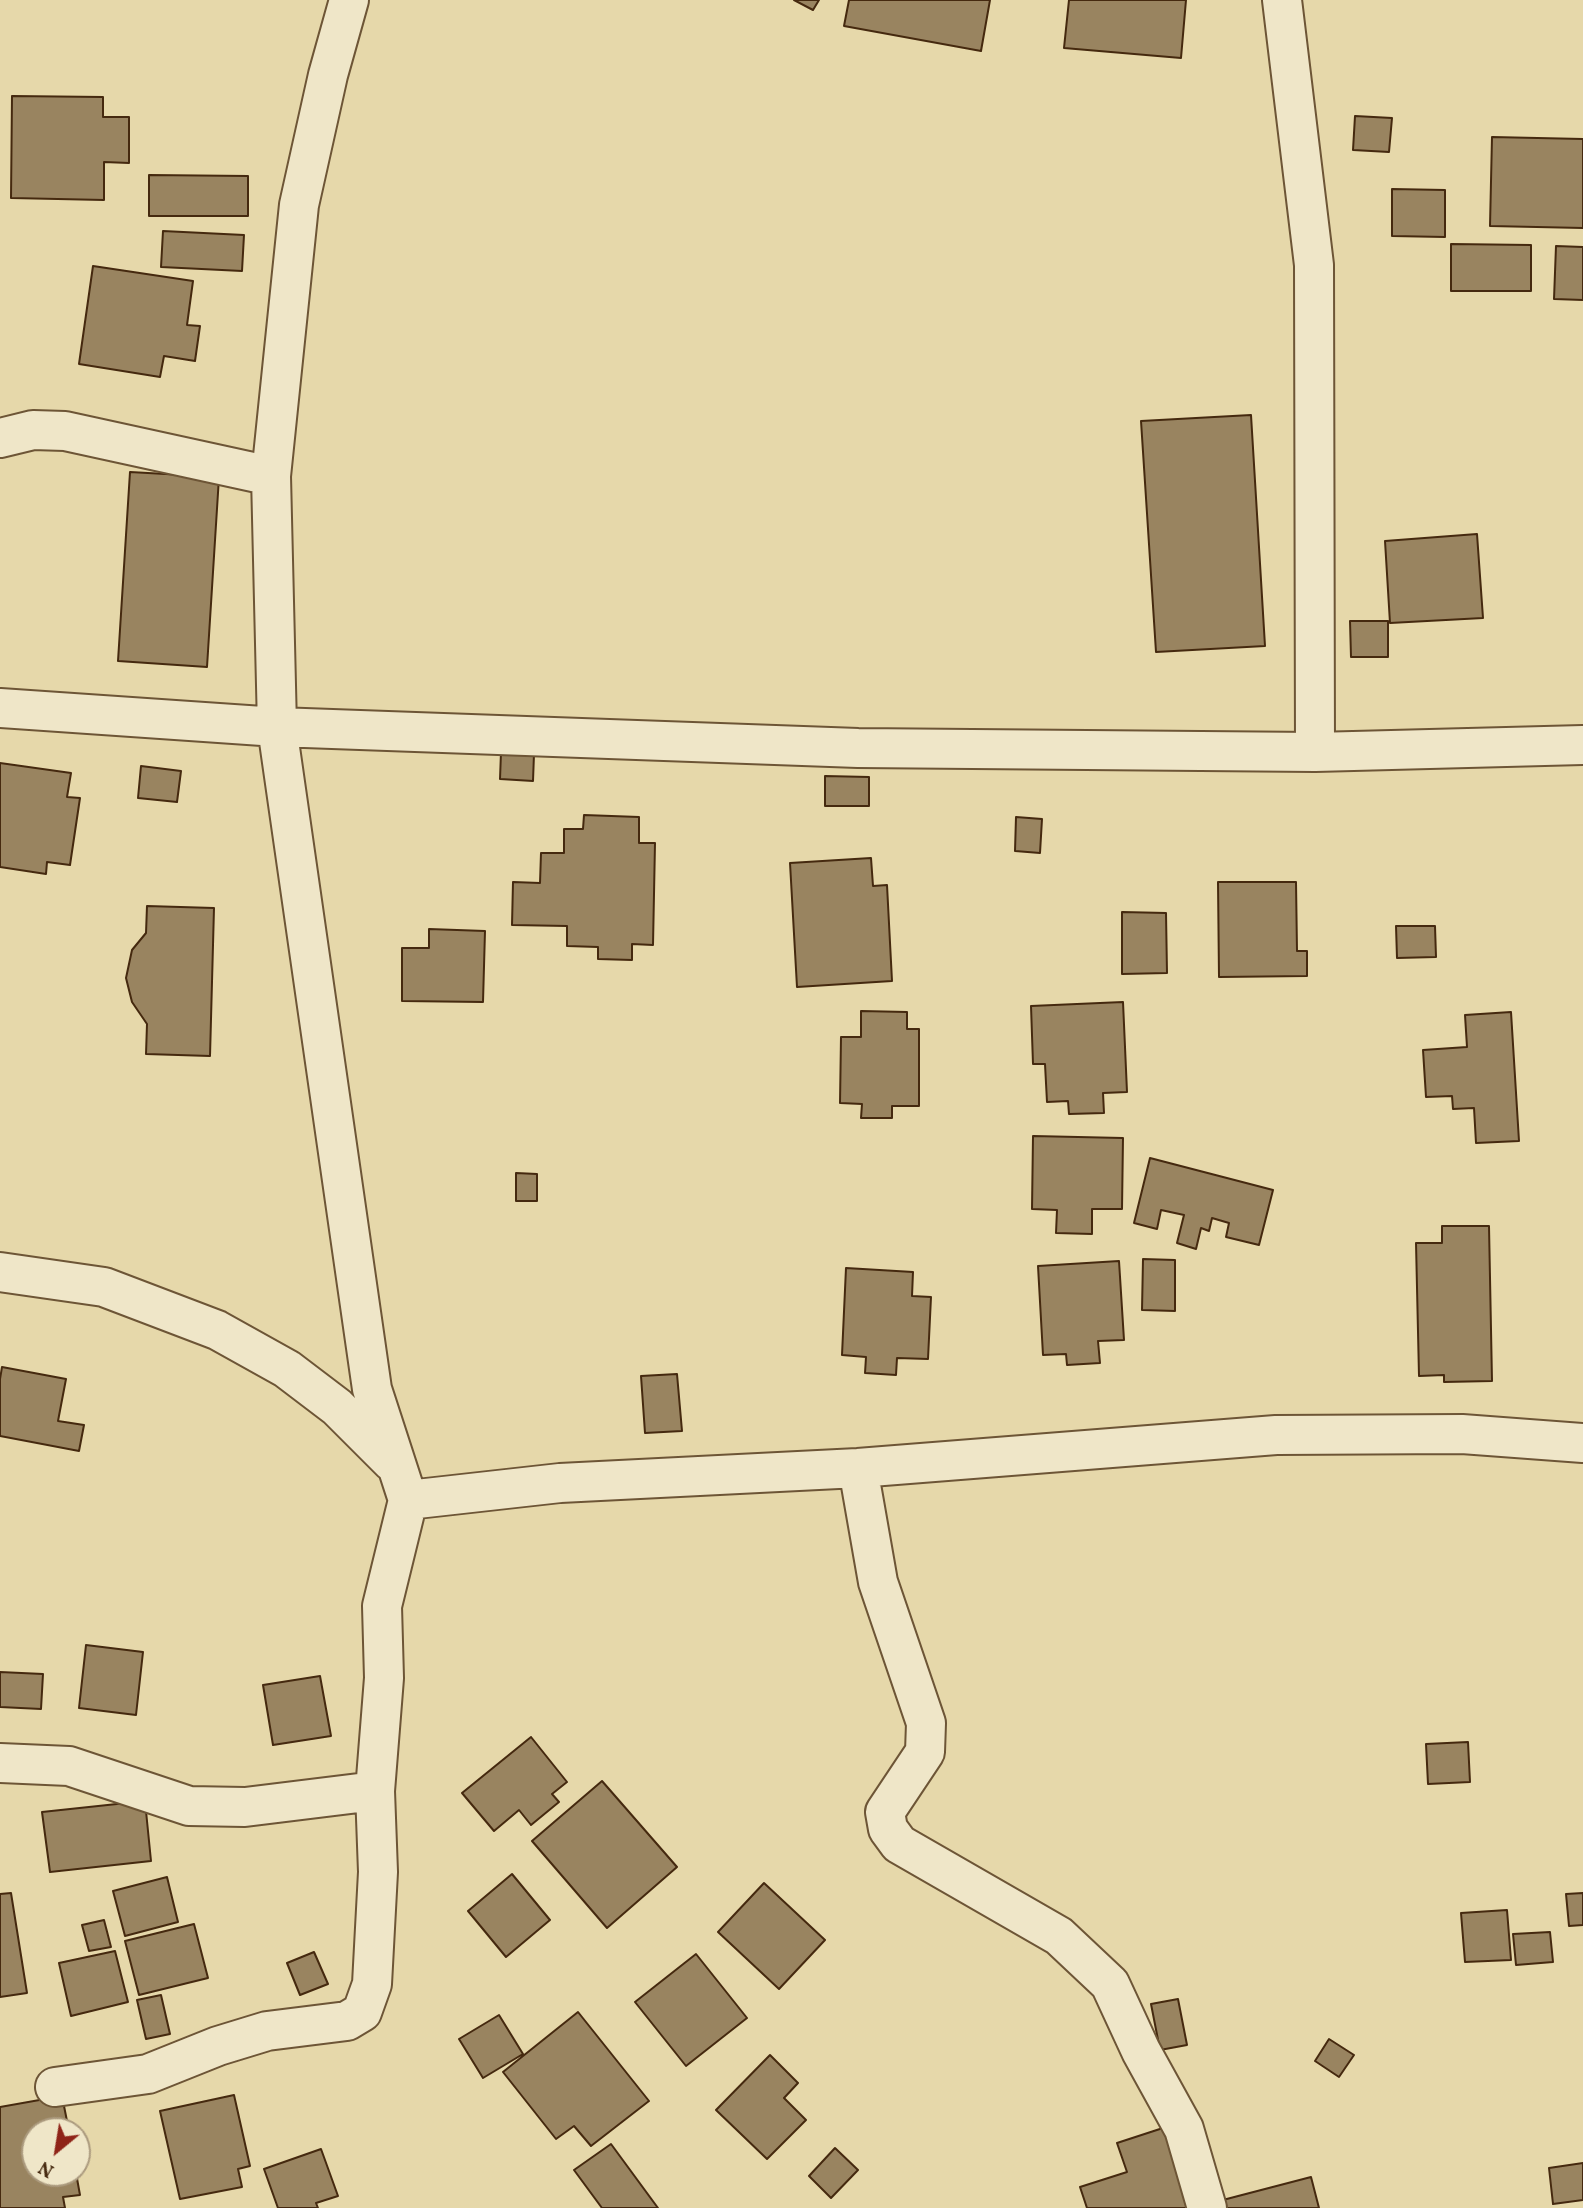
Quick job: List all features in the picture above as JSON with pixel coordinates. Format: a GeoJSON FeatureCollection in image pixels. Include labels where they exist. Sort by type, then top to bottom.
{"type":"FeatureCollection","features":[{"type":"Feature","properties":{"kind":"street"},"geometry":{"type":"LineString","coordinates":[[55,2087],[148,2074],[218,2046],[267,2031],[347,2021],[362,2012],[372,1984],[378,1872],[375,1791],[384,1678],[383,1606],[402,1483],[372,1389],[277,727],[271,476],[299,205],[328,75],[349,0]]}},
{"type":"Feature","properties":{"kind":"street"},"geometry":{"type":"LineString","coordinates":[[1282,0],[1314,265],[1315,752]]}},
{"type":"Feature","properties":{"kind":"street"},"geometry":{"type":"LineString","coordinates":[[0,438],[33,430],[65,431],[271,476]]}},
{"type":"Feature","properties":{"kind":"street"},"geometry":{"type":"LineString","coordinates":[[0,708],[277,727],[858,748],[1315,752],[1583,745]]}},
{"type":"Feature","properties":{"kind":"street"},"geometry":{"type":"LineString","coordinates":[[0,1272],[104,1287],[217,1330],[287,1369],[337,1407],[402,1483],[560,1482],[858,1468],[1276,1435],[1462,1434],[1583,1443]]}},
{"type":"Feature","properties":{"kind":"street"},"geometry":{"type":"LineString","coordinates":[[858,1468],[878,1582],[926,1724],[925,1752],[885,1812],[888,1829],[899,1844],[1059,1936],[1110,1984],[1141,2051],[1184,2129],[1207,2208]]}},
{"type":"Feature","properties":{"kind":"street"},"geometry":{"type":"LineString","coordinates":[[0,1763],[69,1766],[189,1806],[244,1807],[375,1791]]}},
{"type":"Feature","properties":{"kind":"building"},"geometry":{"type":"Polygon","coordinates":[[[794,0],[819,0],[813,10],[794,0]]]}},
{"type":"Feature","properties":{"kind":"building"},"geometry":{"type":"Polygon","coordinates":[[[849,0],[990,0],[981,51],[844,26],[849,0]]]}},
{"type":"Feature","properties":{"kind":"building"},"geometry":{"type":"Polygon","coordinates":[[[1069,0],[1186,0],[1181,58],[1064,48],[1069,0]]]}},
{"type":"Feature","properties":{"kind":"building"},"geometry":{"type":"Polygon","coordinates":[[[12,96],[103,97],[103,117],[129,117],[129,163],[104,162],[104,200],[11,198],[12,96]]]}},
{"type":"Feature","properties":{"kind":"building"},"geometry":{"type":"Polygon","coordinates":[[[1355,116],[1392,118],[1389,152],[1353,150],[1355,116]]]}},
{"type":"Feature","properties":{"kind":"building"},"geometry":{"type":"Polygon","coordinates":[[[1492,137],[1583,139],[1583,228],[1490,226],[1492,137]]]}},
{"type":"Feature","properties":{"kind":"building"},"geometry":{"type":"Polygon","coordinates":[[[149,175],[248,176],[248,216],[149,216],[149,175]]]}},
{"type":"Feature","properties":{"kind":"building"},"geometry":{"type":"Polygon","coordinates":[[[1392,189],[1445,190],[1445,237],[1392,236],[1392,189]]]}},
{"type":"Feature","properties":{"kind":"building"},"geometry":{"type":"Polygon","coordinates":[[[163,231],[244,235],[242,271],[161,267],[163,231]]]}},
{"type":"Feature","properties":{"kind":"building"},"geometry":{"type":"Polygon","coordinates":[[[1451,244],[1531,245],[1531,291],[1451,291],[1451,244]]]}},
{"type":"Feature","properties":{"kind":"building"},"geometry":{"type":"Polygon","coordinates":[[[1556,246],[1583,247],[1583,300],[1554,299],[1556,246]]]}},
{"type":"Feature","properties":{"kind":"building"},"geometry":{"type":"Polygon","coordinates":[[[93,266],[193,281],[187,325],[200,326],[195,361],[164,356],[160,377],[79,364],[93,266]]]}},
{"type":"Feature","properties":{"kind":"building"},"geometry":{"type":"Polygon","coordinates":[[[1251,415],[1265,646],[1156,652],[1141,421],[1251,415]]]}},
{"type":"Feature","properties":{"kind":"building"},"geometry":{"type":"Polygon","coordinates":[[[130,472],[219,477],[207,667],[118,661],[130,472]]]}},
{"type":"Feature","properties":{"kind":"building"},"geometry":{"type":"Polygon","coordinates":[[[1477,534],[1483,618],[1390,623],[1385,541],[1477,534]]]}},
{"type":"Feature","properties":{"kind":"building"},"geometry":{"type":"Polygon","coordinates":[[[1350,621],[1388,621],[1388,657],[1351,657],[1350,621]]]}},
{"type":"Feature","properties":{"kind":"building"},"geometry":{"type":"Polygon","coordinates":[[[501,752],[534,754],[533,781],[500,779],[501,752]]]}},
{"type":"Feature","properties":{"kind":"building"},"geometry":{"type":"Polygon","coordinates":[[[0,763],[71,773],[67,797],[80,798],[70,865],[47,862],[46,874],[0,867],[0,763]]]}},
{"type":"Feature","properties":{"kind":"building"},"geometry":{"type":"Polygon","coordinates":[[[141,766],[181,771],[177,802],[138,798],[141,766]]]}},
{"type":"Feature","properties":{"kind":"building"},"geometry":{"type":"Polygon","coordinates":[[[825,776],[869,777],[869,806],[825,806],[825,776]]]}},
{"type":"Feature","properties":{"kind":"building"},"geometry":{"type":"Polygon","coordinates":[[[584,815],[639,817],[639,843],[655,843],[653,945],[632,944],[632,960],[598,959],[598,947],[567,946],[567,926],[512,925],[513,882],[540,883],[541,853],[564,853],[564,829],[583,829],[584,815]]]}},
{"type":"Feature","properties":{"kind":"building"},"geometry":{"type":"Polygon","coordinates":[[[1016,817],[1042,819],[1040,853],[1015,851],[1016,817]]]}},
{"type":"Feature","properties":{"kind":"building"},"geometry":{"type":"Polygon","coordinates":[[[871,858],[873,886],[887,885],[892,981],[797,987],[790,863],[871,858]]]}},
{"type":"Feature","properties":{"kind":"building"},"geometry":{"type":"Polygon","coordinates":[[[1218,882],[1296,882],[1297,951],[1307,951],[1307,976],[1219,977],[1218,882]]]}},
{"type":"Feature","properties":{"kind":"building"},"geometry":{"type":"Polygon","coordinates":[[[147,906],[214,908],[210,1056],[146,1054],[147,1024],[132,1002],[126,978],[132,950],[146,933],[147,906]]]}},
{"type":"Feature","properties":{"kind":"building"},"geometry":{"type":"Polygon","coordinates":[[[1122,912],[1166,913],[1167,973],[1122,974],[1122,912]]]}},
{"type":"Feature","properties":{"kind":"building"},"geometry":{"type":"Polygon","coordinates":[[[1396,926],[1435,926],[1436,957],[1397,958],[1396,926]]]}},
{"type":"Feature","properties":{"kind":"building"},"geometry":{"type":"Polygon","coordinates":[[[429,929],[485,931],[483,1002],[402,1001],[402,948],[429,948],[429,929]]]}},
{"type":"Feature","properties":{"kind":"building"},"geometry":{"type":"Polygon","coordinates":[[[1123,1002],[1127,1092],[1103,1093],[1104,1113],[1069,1114],[1068,1101],[1047,1102],[1045,1064],[1033,1064],[1031,1006],[1123,1002]]]}},
{"type":"Feature","properties":{"kind":"building"},"geometry":{"type":"Polygon","coordinates":[[[861,1011],[907,1012],[907,1029],[919,1029],[919,1106],[892,1106],[892,1118],[861,1118],[862,1104],[840,1103],[841,1037],[861,1037],[861,1011]]]}},
{"type":"Feature","properties":{"kind":"building"},"geometry":{"type":"Polygon","coordinates":[[[1511,1012],[1519,1141],[1476,1143],[1474,1108],[1453,1109],[1452,1096],[1426,1097],[1423,1050],[1467,1047],[1465,1015],[1511,1012]]]}},
{"type":"Feature","properties":{"kind":"building"},"geometry":{"type":"Polygon","coordinates":[[[1033,1136],[1123,1138],[1122,1209],[1092,1209],[1092,1234],[1056,1233],[1057,1210],[1032,1209],[1033,1136]]]}},
{"type":"Feature","properties":{"kind":"building"},"geometry":{"type":"Polygon","coordinates":[[[1150,1158],[1273,1190],[1259,1245],[1226,1237],[1229,1223],[1212,1218],[1209,1231],[1201,1228],[1196,1249],[1177,1243],[1184,1215],[1161,1210],[1157,1229],[1134,1223],[1150,1158]]]}},
{"type":"Feature","properties":{"kind":"building"},"geometry":{"type":"Polygon","coordinates":[[[516,1173],[537,1174],[537,1201],[516,1201],[516,1173]]]}},
{"type":"Feature","properties":{"kind":"building"},"geometry":{"type":"Polygon","coordinates":[[[1442,1226],[1489,1226],[1492,1381],[1444,1382],[1444,1375],[1419,1376],[1416,1243],[1442,1243],[1442,1226]]]}},
{"type":"Feature","properties":{"kind":"building"},"geometry":{"type":"Polygon","coordinates":[[[1143,1259],[1175,1260],[1175,1311],[1142,1310],[1143,1259]]]}},
{"type":"Feature","properties":{"kind":"building"},"geometry":{"type":"Polygon","coordinates":[[[1119,1261],[1124,1340],[1098,1341],[1100,1363],[1067,1365],[1066,1354],[1043,1355],[1038,1266],[1119,1261]]]}},
{"type":"Feature","properties":{"kind":"building"},"geometry":{"type":"Polygon","coordinates":[[[846,1268],[913,1272],[912,1296],[931,1297],[928,1359],[897,1358],[896,1375],[865,1373],[866,1357],[842,1355],[846,1268]]]}},
{"type":"Feature","properties":{"kind":"building"},"geometry":{"type":"Polygon","coordinates":[[[2,1367],[66,1379],[58,1421],[84,1425],[79,1451],[0,1436],[2,1367]]]}},
{"type":"Feature","properties":{"kind":"building"},"geometry":{"type":"Polygon","coordinates":[[[677,1374],[682,1431],[645,1433],[641,1376],[677,1374]]]}},
{"type":"Feature","properties":{"kind":"building"},"geometry":{"type":"Polygon","coordinates":[[[86,1645],[143,1652],[136,1715],[79,1708],[86,1645]]]}},
{"type":"Feature","properties":{"kind":"building"},"geometry":{"type":"Polygon","coordinates":[[[0,1672],[43,1674],[41,1709],[0,1707],[0,1672]]]}},
{"type":"Feature","properties":{"kind":"building"},"geometry":{"type":"Polygon","coordinates":[[[320,1676],[331,1736],[273,1745],[263,1685],[320,1676]]]}},
{"type":"Feature","properties":{"kind":"building"},"geometry":{"type":"Polygon","coordinates":[[[531,1737],[567,1782],[552,1794],[559,1802],[531,1825],[519,1810],[494,1831],[462,1793],[531,1737]]]}},
{"type":"Feature","properties":{"kind":"building"},"geometry":{"type":"Polygon","coordinates":[[[1468,1742],[1470,1782],[1428,1784],[1426,1744],[1468,1742]]]}},
{"type":"Feature","properties":{"kind":"building"},"geometry":{"type":"Polygon","coordinates":[[[602,1781],[677,1867],[607,1928],[532,1841],[602,1781]]]}},
{"type":"Feature","properties":{"kind":"building"},"geometry":{"type":"Polygon","coordinates":[[[145,1801],[151,1861],[50,1872],[42,1812],[145,1801]]]}},
{"type":"Feature","properties":{"kind":"building"},"geometry":{"type":"Polygon","coordinates":[[[512,1874],[550,1920],[506,1957],[468,1911],[512,1874]]]}},
{"type":"Feature","properties":{"kind":"building"},"geometry":{"type":"Polygon","coordinates":[[[167,1877],[178,1922],[125,1936],[113,1891],[167,1877]]]}},
{"type":"Feature","properties":{"kind":"building"},"geometry":{"type":"Polygon","coordinates":[[[764,1883],[825,1940],[779,1989],[718,1932],[764,1883]]]}},
{"type":"Feature","properties":{"kind":"building"},"geometry":{"type":"Polygon","coordinates":[[[11,1893],[27,1993],[0,1997],[0,1894],[11,1893]]]}},
{"type":"Feature","properties":{"kind":"building"},"geometry":{"type":"Polygon","coordinates":[[[1583,1893],[1583,1925],[1569,1926],[1566,1894],[1583,1893]]]}},
{"type":"Feature","properties":{"kind":"building"},"geometry":{"type":"Polygon","coordinates":[[[1507,1910],[1511,1960],[1465,1962],[1461,1913],[1507,1910]]]}},
{"type":"Feature","properties":{"kind":"building"},"geometry":{"type":"Polygon","coordinates":[[[104,1920],[111,1947],[89,1951],[82,1925],[104,1920]]]}},
{"type":"Feature","properties":{"kind":"building"},"geometry":{"type":"Polygon","coordinates":[[[194,1924],[208,1978],[139,1995],[125,1941],[194,1924]]]}},
{"type":"Feature","properties":{"kind":"building"},"geometry":{"type":"Polygon","coordinates":[[[1550,1932],[1553,1962],[1516,1965],[1513,1934],[1550,1932]]]}},
{"type":"Feature","properties":{"kind":"building"},"geometry":{"type":"Polygon","coordinates":[[[115,1951],[128,2002],[71,2016],[59,1963],[115,1951]]]}},
{"type":"Feature","properties":{"kind":"building"},"geometry":{"type":"Polygon","coordinates":[[[314,1952],[328,1984],[300,1995],[287,1963],[314,1952]]]}},
{"type":"Feature","properties":{"kind":"building"},"geometry":{"type":"Polygon","coordinates":[[[696,1954],[747,2018],[686,2066],[635,2002],[696,1954]]]}},
{"type":"Feature","properties":{"kind":"building"},"geometry":{"type":"Polygon","coordinates":[[[161,1995],[170,2034],[146,2039],[137,2000],[161,1995]]]}},
{"type":"Feature","properties":{"kind":"building"},"geometry":{"type":"Polygon","coordinates":[[[1178,1999],[1187,2045],[1160,2050],[1151,2004],[1178,1999]]]}},
{"type":"Feature","properties":{"kind":"building"},"geometry":{"type":"Polygon","coordinates":[[[578,2012],[649,2101],[591,2146],[574,2126],[556,2139],[503,2072],[578,2012]]]}},
{"type":"Feature","properties":{"kind":"building"},"geometry":{"type":"Polygon","coordinates":[[[499,2015],[523,2054],[483,2078],[459,2039],[499,2015]]]}},
{"type":"Feature","properties":{"kind":"building"},"geometry":{"type":"Polygon","coordinates":[[[1329,2039],[1354,2055],[1339,2077],[1315,2061],[1329,2039]]]}},
{"type":"Feature","properties":{"kind":"building"},"geometry":{"type":"Polygon","coordinates":[[[770,2055],[798,2083],[784,2098],[806,2120],[767,2159],[716,2110],[770,2055]]]}},
{"type":"Feature","properties":{"kind":"building"},"geometry":{"type":"Polygon","coordinates":[[[234,2095],[250,2166],[238,2169],[242,2187],[180,2199],[160,2111],[234,2095]]]}},
{"type":"Feature","properties":{"kind":"building"},"geometry":{"type":"Polygon","coordinates":[[[62,2096],[66,2117],[21,2117],[21,2187],[79,2187],[80,2195],[63,2197],[65,2208],[0,2208],[0,2107],[62,2096]]]}},
{"type":"Feature","properties":{"kind":"building"},"geometry":{"type":"Polygon","coordinates":[[[1166,2127],[1192,2208],[1087,2208],[1080,2187],[1127,2172],[1117,2143],[1166,2127]]]}},
{"type":"Feature","properties":{"kind":"building"},"geometry":{"type":"Polygon","coordinates":[[[611,2144],[658,2208],[602,2208],[574,2170],[611,2144]]]}},
{"type":"Feature","properties":{"kind":"building"},"geometry":{"type":"Polygon","coordinates":[[[835,2148],[858,2170],[831,2198],[809,2176],[835,2148]]]}},
{"type":"Feature","properties":{"kind":"building"},"geometry":{"type":"Polygon","coordinates":[[[321,2149],[338,2196],[316,2203],[318,2208],[278,2208],[264,2169],[321,2149]]]}},
{"type":"Feature","properties":{"kind":"building"},"geometry":{"type":"Polygon","coordinates":[[[1583,2163],[1583,2200],[1553,2204],[1549,2168],[1583,2163]]]}},
{"type":"Feature","properties":{"kind":"building"},"geometry":{"type":"Polygon","coordinates":[[[1311,2177],[1319,2208],[1221,2208],[1219,2201],[1311,2177]]]}}]}
